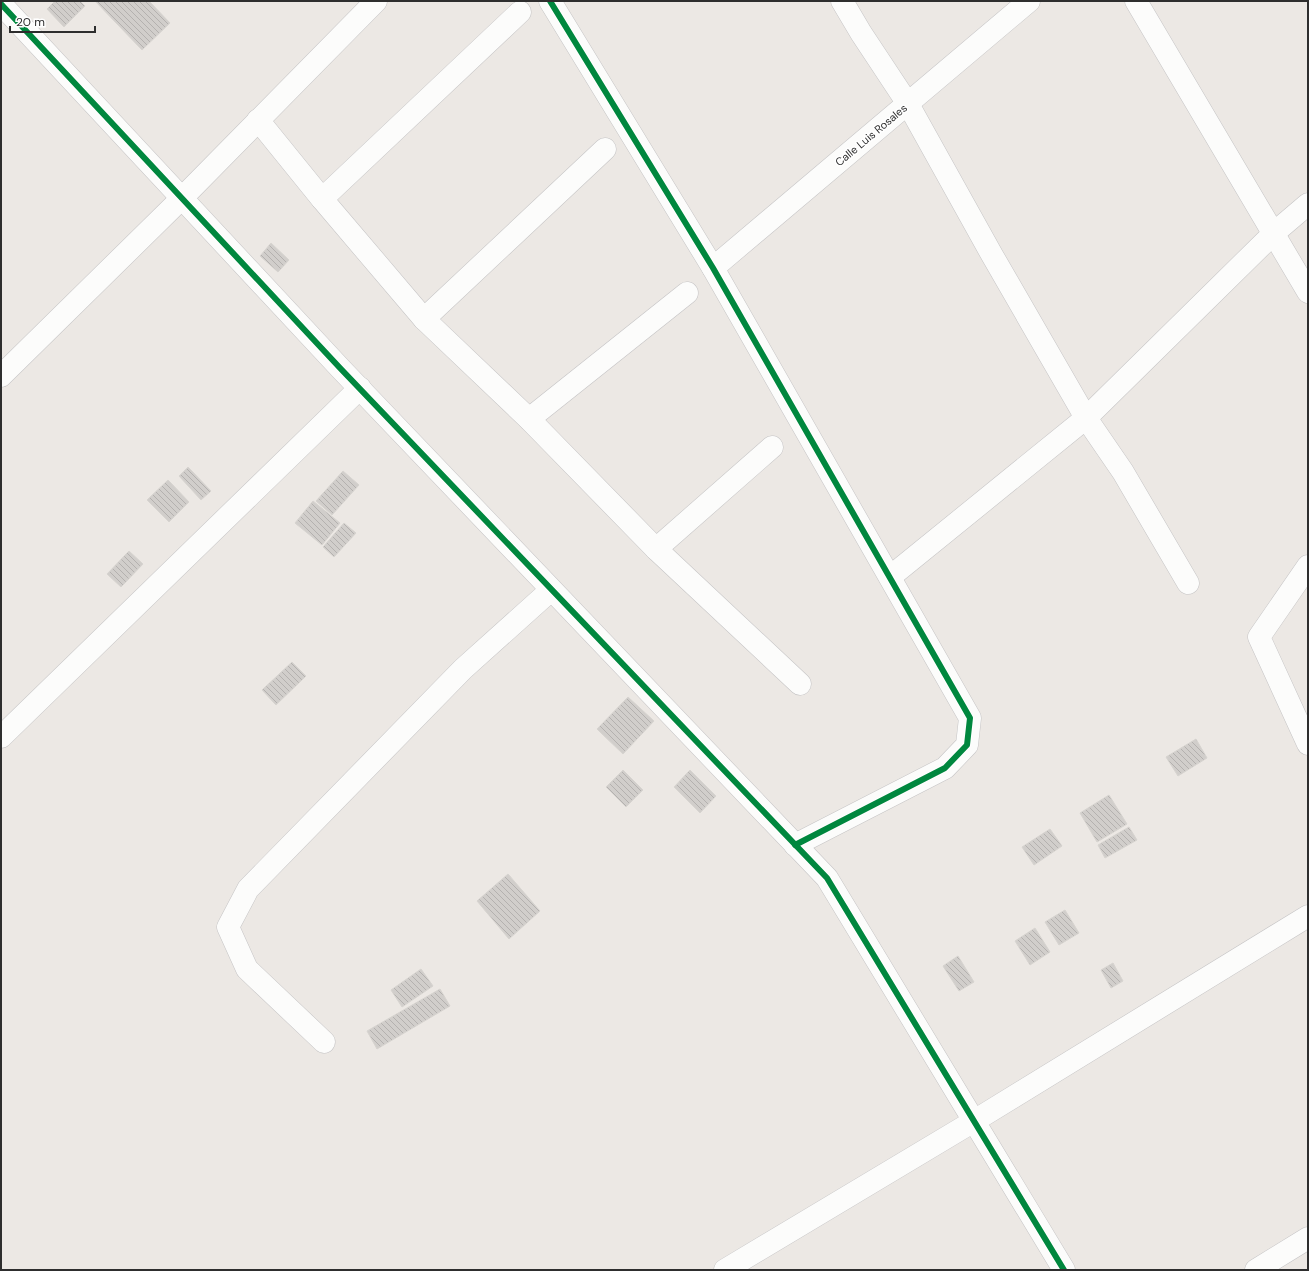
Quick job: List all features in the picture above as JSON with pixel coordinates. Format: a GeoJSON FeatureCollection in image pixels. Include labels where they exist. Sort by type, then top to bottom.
{"type":"FeatureCollection","features":[{"type":"Feature","properties":{"kind":"street"},"geometry":{"type":"LineString","coordinates":[[1,376],[182,198],[376,1]]}},
{"type":"Feature","properties":{"kind":"street"},"geometry":{"type":"LineString","coordinates":[[550,1],[713,268],[970,718],[967,745],[945,768],[795,845]]}},
{"type":"Feature","properties":{"kind":"street"},"geometry":{"type":"LineString","coordinates":[[842,1],[861,33],[908,104],[992,255],[1086,418],[1123,472],[1188,583]]}},
{"type":"Feature","properties":{"kind":"street","name":"Calle Luis Rosales"},"geometry":{"type":"LineString","coordinates":[[713,268],[1029,1]]}},
{"type":"Feature","properties":{"kind":"street"},"geometry":{"type":"LineString","coordinates":[[1136,1],[1308,292]]}},
{"type":"Feature","properties":{"kind":"street"},"geometry":{"type":"LineString","coordinates":[[1,4],[360,388],[827,878],[1064,1270]]}},
{"type":"Feature","properties":{"kind":"street"},"geometry":{"type":"LineString","coordinates":[[322,199],[520,12]]}},
{"type":"Feature","properties":{"kind":"street"},"geometry":{"type":"LineString","coordinates":[[258,120],[322,199],[424,319],[529,418],[656,549],[800,684]]}},
{"type":"Feature","properties":{"kind":"street"},"geometry":{"type":"LineString","coordinates":[[424,319],[605,149]]}},
{"type":"Feature","properties":{"kind":"street"},"geometry":{"type":"LineString","coordinates":[[890,577],[1086,418],[1274,233],[1308,204]]}},
{"type":"Feature","properties":{"kind":"street"},"geometry":{"type":"LineString","coordinates":[[529,418],[687,293]]}},
{"type":"Feature","properties":{"kind":"street"},"geometry":{"type":"LineString","coordinates":[[3,732],[360,388]]}},
{"type":"Feature","properties":{"kind":"street"},"geometry":{"type":"LineString","coordinates":[[656,549],[772,447]]}},
{"type":"Feature","properties":{"kind":"street"},"geometry":{"type":"LineString","coordinates":[[1308,566],[1259,637],[1308,744]]}},
{"type":"Feature","properties":{"kind":"street"},"geometry":{"type":"LineString","coordinates":[[324,1042],[247,969],[228,927],[248,889],[463,669],[552,590]]}},
{"type":"Feature","properties":{"kind":"street"},"geometry":{"type":"LineString","coordinates":[[725,1270],[974,1121],[1308,916]]}},
{"type":"Feature","properties":{"kind":"street"},"geometry":{"type":"LineString","coordinates":[[1256,1270],[1308,1238]]}},
{"type":"Feature","properties":{"kind":"building"},"geometry":{"type":"Polygon","coordinates":[[[55,1],[80,1],[85,6],[64,27],[47,9],[55,1]]]}},
{"type":"Feature","properties":{"kind":"building"},"geometry":{"type":"Polygon","coordinates":[[[95,1],[149,1],[170,23],[142,50],[95,1]]]}},
{"type":"Feature","properties":{"kind":"building"},"geometry":{"type":"Polygon","coordinates":[[[271,243],[289,260],[278,272],[260,256],[271,243]]]}},
{"type":"Feature","properties":{"kind":"building"},"geometry":{"type":"Polygon","coordinates":[[[188,467],[211,491],[201,500],[179,476],[188,467]]]}},
{"type":"Feature","properties":{"kind":"building"},"geometry":{"type":"Polygon","coordinates":[[[343,471],[359,485],[332,515],[316,501],[343,471]]]}},
{"type":"Feature","properties":{"kind":"building"},"geometry":{"type":"Polygon","coordinates":[[[168,480],[189,502],[169,522],[147,500],[168,480]]]}},
{"type":"Feature","properties":{"kind":"building"},"geometry":{"type":"Polygon","coordinates":[[[313,501],[340,523],[322,545],[295,523],[313,501]]]}},
{"type":"Feature","properties":{"kind":"building"},"geometry":{"type":"Polygon","coordinates":[[[344,523],[356,533],[334,557],[323,547],[344,523]]]}},
{"type":"Feature","properties":{"kind":"building"},"geometry":{"type":"Polygon","coordinates":[[[129,551],[143,564],[121,587],[107,574],[129,551]]]}},
{"type":"Feature","properties":{"kind":"building"},"geometry":{"type":"Polygon","coordinates":[[[292,662],[306,676],[276,705],[262,690],[292,662]]]}},
{"type":"Feature","properties":{"kind":"building"},"geometry":{"type":"Polygon","coordinates":[[[628,697],[654,721],[623,754],[597,729],[628,697]]]}},
{"type":"Feature","properties":{"kind":"building"},"geometry":{"type":"Polygon","coordinates":[[[1196,739],[1207,758],[1178,776],[1166,757],[1196,739]]]}},
{"type":"Feature","properties":{"kind":"building"},"geometry":{"type":"Polygon","coordinates":[[[623,770],[643,790],[626,807],[606,787],[623,770]]]}},
{"type":"Feature","properties":{"kind":"building"},"geometry":{"type":"Polygon","coordinates":[[[690,770],[716,796],[700,813],[674,787],[690,770]]]}},
{"type":"Feature","properties":{"kind":"building"},"geometry":{"type":"Polygon","coordinates":[[[1109,795],[1127,824],[1097,842],[1080,813],[1109,795]]]}},
{"type":"Feature","properties":{"kind":"building"},"geometry":{"type":"Polygon","coordinates":[[[1129,827],[1137,840],[1105,858],[1098,845],[1129,827]]]}},
{"type":"Feature","properties":{"kind":"building"},"geometry":{"type":"Polygon","coordinates":[[[1050,829],[1062,846],[1034,865],[1022,847],[1050,829]]]}},
{"type":"Feature","properties":{"kind":"building"},"geometry":{"type":"Polygon","coordinates":[[[508,874],[540,911],[509,939],[477,901],[508,874]]]}},
{"type":"Feature","properties":{"kind":"building"},"geometry":{"type":"Polygon","coordinates":[[[1065,910],[1079,933],[1059,945],[1045,922],[1065,910]]]}},
{"type":"Feature","properties":{"kind":"building"},"geometry":{"type":"Polygon","coordinates":[[[1035,928],[1050,952],[1030,965],[1015,941],[1035,928]]]}},
{"type":"Feature","properties":{"kind":"building"},"geometry":{"type":"Polygon","coordinates":[[[958,956],[974,982],[959,991],[943,966],[958,956]]]}},
{"type":"Feature","properties":{"kind":"building"},"geometry":{"type":"Polygon","coordinates":[[[1113,963],[1123,981],[1111,988],[1101,970],[1113,963]]]}},
{"type":"Feature","properties":{"kind":"building"},"geometry":{"type":"Polygon","coordinates":[[[421,969],[433,986],[402,1007],[391,990],[421,969]]]}},
{"type":"Feature","properties":{"kind":"building"},"geometry":{"type":"Polygon","coordinates":[[[440,989],[450,1006],[377,1049],[367,1031],[440,989]]]}},
{"type":"Feature","properties":{"kind":"cycle path"},"geometry":{"type":"LineString","coordinates":[[550,1],[713,268],[970,718],[967,745],[945,768],[795,845]]}},
{"type":"Feature","properties":{"kind":"cycle path"},"geometry":{"type":"LineString","coordinates":[[1,4],[340,368],[827,878],[1064,1270]]}}]}
